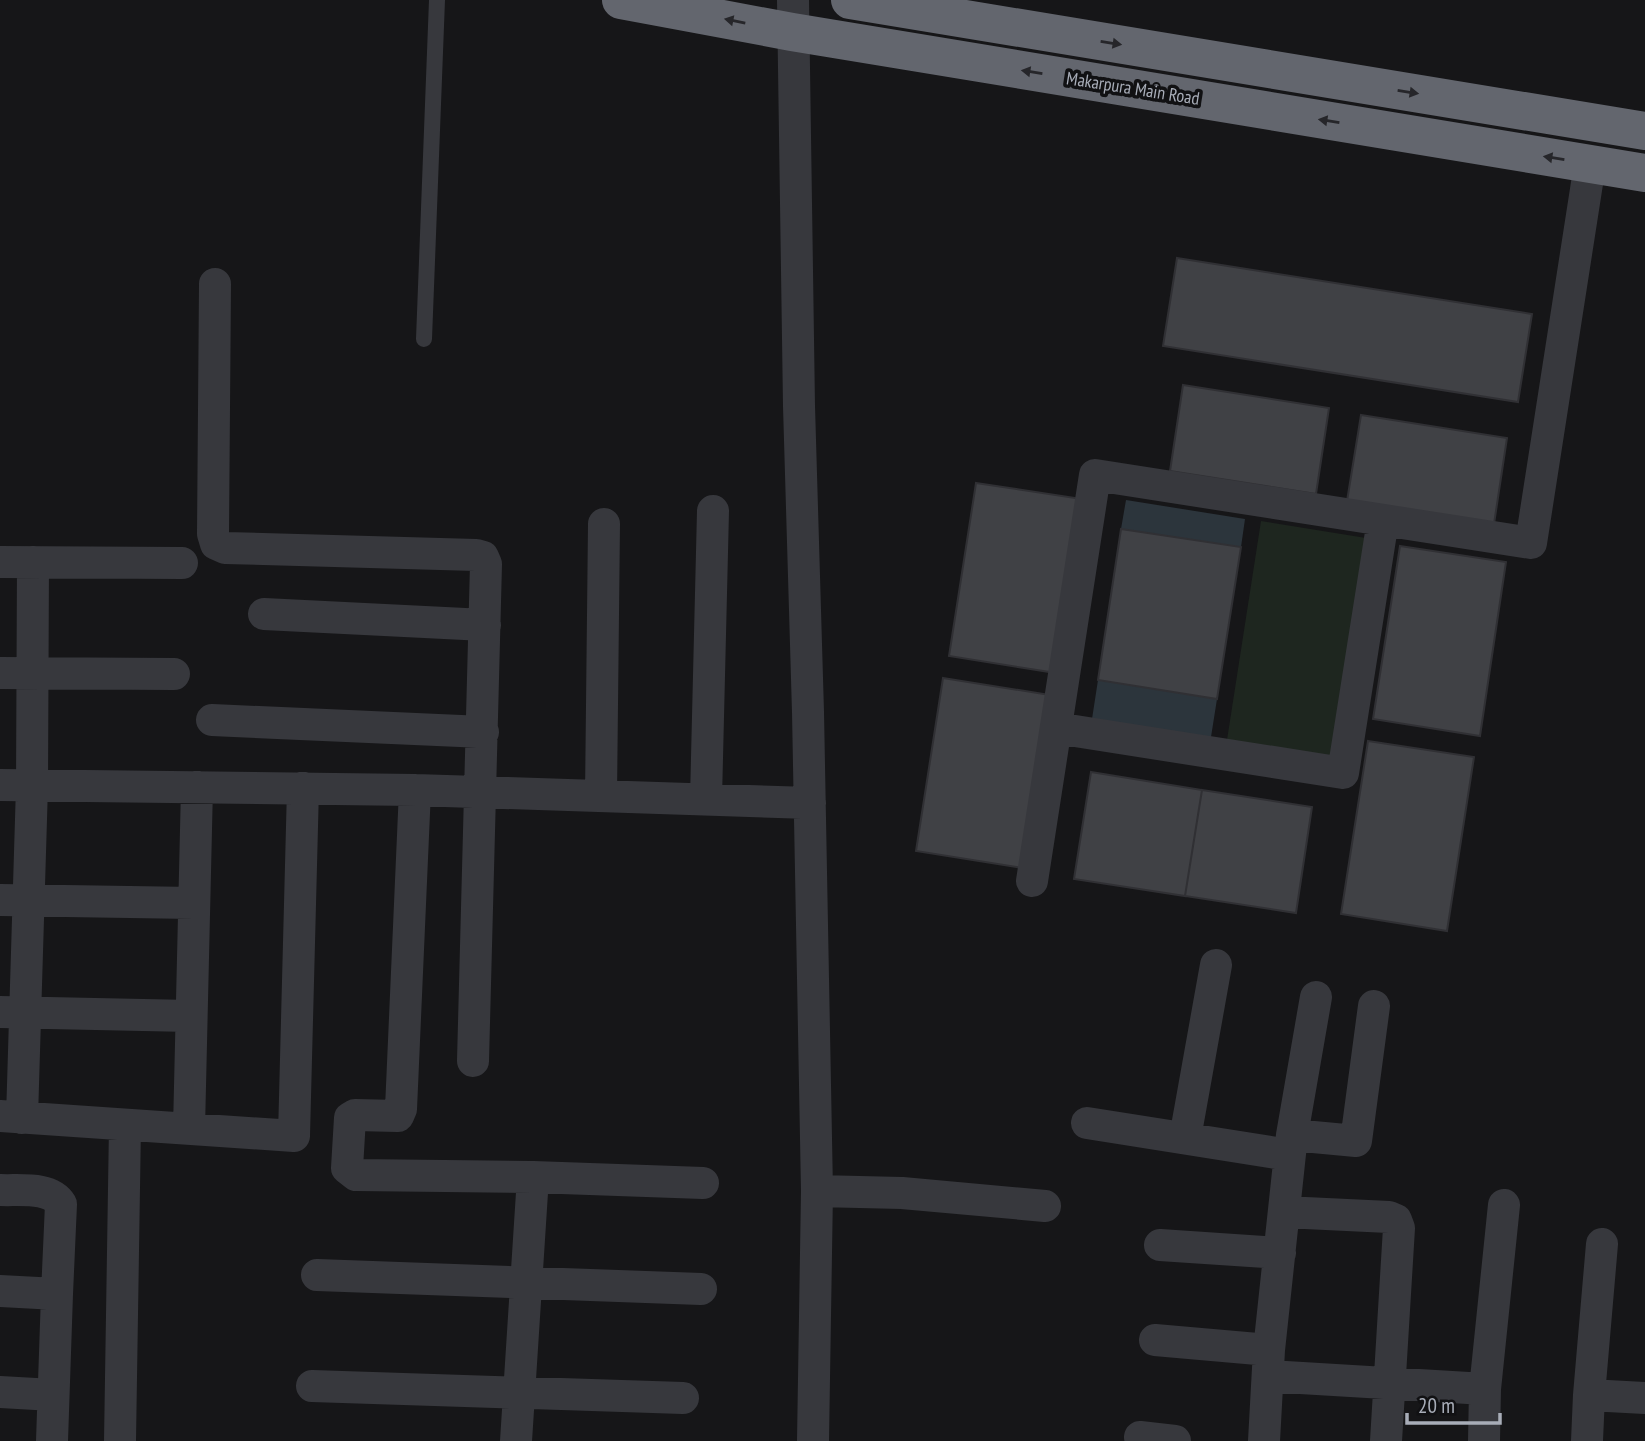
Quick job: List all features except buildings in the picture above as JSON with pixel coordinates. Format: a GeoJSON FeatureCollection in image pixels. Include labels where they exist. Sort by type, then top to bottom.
{"type":"FeatureCollection","features":[{"type":"Feature","properties":{"kind":"highway","name":"Makarpura Main Road"},"geometry":{"type":"LineString","coordinates":[[621,0],[792,16],[1645,173]]}},
{"type":"Feature","properties":{"kind":"highway"},"geometry":{"type":"LineString","coordinates":[[850,0],[976,10],[1645,131]]}},
{"type":"Feature","properties":{"kind":"street"},"geometry":{"type":"LineString","coordinates":[[792,16],[817,1191],[813,1441]]}},
{"type":"Feature","properties":{"kind":"street"},"geometry":{"type":"LineString","coordinates":[[1032,881],[1096,475],[1531,543],[1590,164]]}},
{"type":"Feature","properties":{"kind":"street"},"geometry":{"type":"LineString","coordinates":[[215,284],[213,534],[216,544],[225,548],[476,555],[483,557],[486,564],[473,1061]]}},
{"type":"Feature","properties":{"kind":"street"},"geometry":{"type":"LineString","coordinates":[[706,799],[713,511]]}},
{"type":"Feature","properties":{"kind":"street"},"geometry":{"type":"LineString","coordinates":[[1056,728],[1343,773],[1383,520]]}},
{"type":"Feature","properties":{"kind":"street"},"geometry":{"type":"LineString","coordinates":[[601,796],[604,524]]}},
{"type":"Feature","properties":{"kind":"street"},"geometry":{"type":"LineString","coordinates":[[0,562],[182,563]]}},
{"type":"Feature","properties":{"kind":"street"},"geometry":{"type":"LineString","coordinates":[[33,562],[32,786],[14,900],[11,1117],[294,1136],[303,788]]}},
{"type":"Feature","properties":{"kind":"street"},"geometry":{"type":"LineString","coordinates":[[264,614],[485,625]]}},
{"type":"Feature","properties":{"kind":"street"},"geometry":{"type":"LineString","coordinates":[[0,673],[174,674]]}},
{"type":"Feature","properties":{"kind":"street"},"geometry":{"type":"LineString","coordinates":[[212,720],[483,732]]}},
{"type":"Feature","properties":{"kind":"street"},"geometry":{"type":"LineString","coordinates":[[0,785],[482,791],[810,803]]}},
{"type":"Feature","properties":{"kind":"street"},"geometry":{"type":"LineString","coordinates":[[189,1129],[197,787]]}},
{"type":"Feature","properties":{"kind":"street"},"geometry":{"type":"LineString","coordinates":[[415,790],[401,1109],[398,1116],[355,1115],[350,1118],[347,1168],[356,1175],[703,1183]]}},
{"type":"Feature","properties":{"kind":"street"},"geometry":{"type":"LineString","coordinates":[[14,900],[194,903]]}},
{"type":"Feature","properties":{"kind":"street"},"geometry":{"type":"LineString","coordinates":[[1185,1138],[1216,965]]}},
{"type":"Feature","properties":{"kind":"street"},"geometry":{"type":"LineString","coordinates":[[1264,1441],[1268,1363],[1290,1145],[1316,997]]}},
{"type":"Feature","properties":{"kind":"street"},"geometry":{"type":"LineString","coordinates":[[1087,1123],[1185,1138],[1290,1145],[1356,1141],[1374,1006]]}},
{"type":"Feature","properties":{"kind":"street"},"geometry":{"type":"LineString","coordinates":[[13,1012],[191,1017]]}},
{"type":"Feature","properties":{"kind":"street"},"geometry":{"type":"LineString","coordinates":[[120,1441],[125,1125]]}},
{"type":"Feature","properties":{"kind":"street"},"geometry":{"type":"LineString","coordinates":[[516,1441],[533,1177]]}},
{"type":"Feature","properties":{"kind":"street"},"geometry":{"type":"LineString","coordinates":[[0,1190],[46,1192],[58,1198],[61,1204],[52,1441]]}},
{"type":"Feature","properties":{"kind":"street"},"geometry":{"type":"LineString","coordinates":[[817,1191],[902,1194],[1045,1206]]}},
{"type":"Feature","properties":{"kind":"street"},"geometry":{"type":"LineString","coordinates":[[1484,1441],[1485,1389],[1504,1205]]}},
{"type":"Feature","properties":{"kind":"street"},"geometry":{"type":"LineString","coordinates":[[1284,1212],[1389,1217],[1396,1220],[1399,1228],[1387,1441]]}},
{"type":"Feature","properties":{"kind":"street"},"geometry":{"type":"LineString","coordinates":[[1587,1441],[1602,1244]]}},
{"type":"Feature","properties":{"kind":"street"},"geometry":{"type":"LineString","coordinates":[[1160,1245],[1280,1253]]}},
{"type":"Feature","properties":{"kind":"street"},"geometry":{"type":"LineString","coordinates":[[317,1275],[701,1289]]}},
{"type":"Feature","properties":{"kind":"street"},"geometry":{"type":"LineString","coordinates":[[0,1291],[57,1294]]}},
{"type":"Feature","properties":{"kind":"street"},"geometry":{"type":"LineString","coordinates":[[1156,1340],[1268,1363],[1390,1383],[1485,1389]]}},
{"type":"Feature","properties":{"kind":"street"},"geometry":{"type":"LineString","coordinates":[[312,1386],[683,1398]]}},
{"type":"Feature","properties":{"kind":"street"},"geometry":{"type":"LineString","coordinates":[[0,1392],[53,1395]]}},
{"type":"Feature","properties":{"kind":"street"},"geometry":{"type":"LineString","coordinates":[[1589,1395],[1645,1398]]}},
{"type":"Feature","properties":{"kind":"street"},"geometry":{"type":"LineString","coordinates":[[1140,1437],[1175,1441]]}},
{"type":"Feature","properties":{"kind":"lane"},"geometry":{"type":"LineString","coordinates":[[424,339],[438,0]]}},
{"type":"Feature","properties":{"kind":"shaded area"},"geometry":{"type":"Polygon","coordinates":[[[1126,500],[1245,519],[1241,547],[1121,529],[1126,500]]]}},
{"type":"Feature","properties":{"kind":"shaded area"},"geometry":{"type":"Polygon","coordinates":[[[1261,521],[1366,538],[1331,756],[1227,740],[1261,521]]]}},
{"type":"Feature","properties":{"kind":"shaded area"},"geometry":{"type":"Polygon","coordinates":[[[1098,680],[1217,699],[1211,737],[1092,719],[1098,680]]]}}]}
